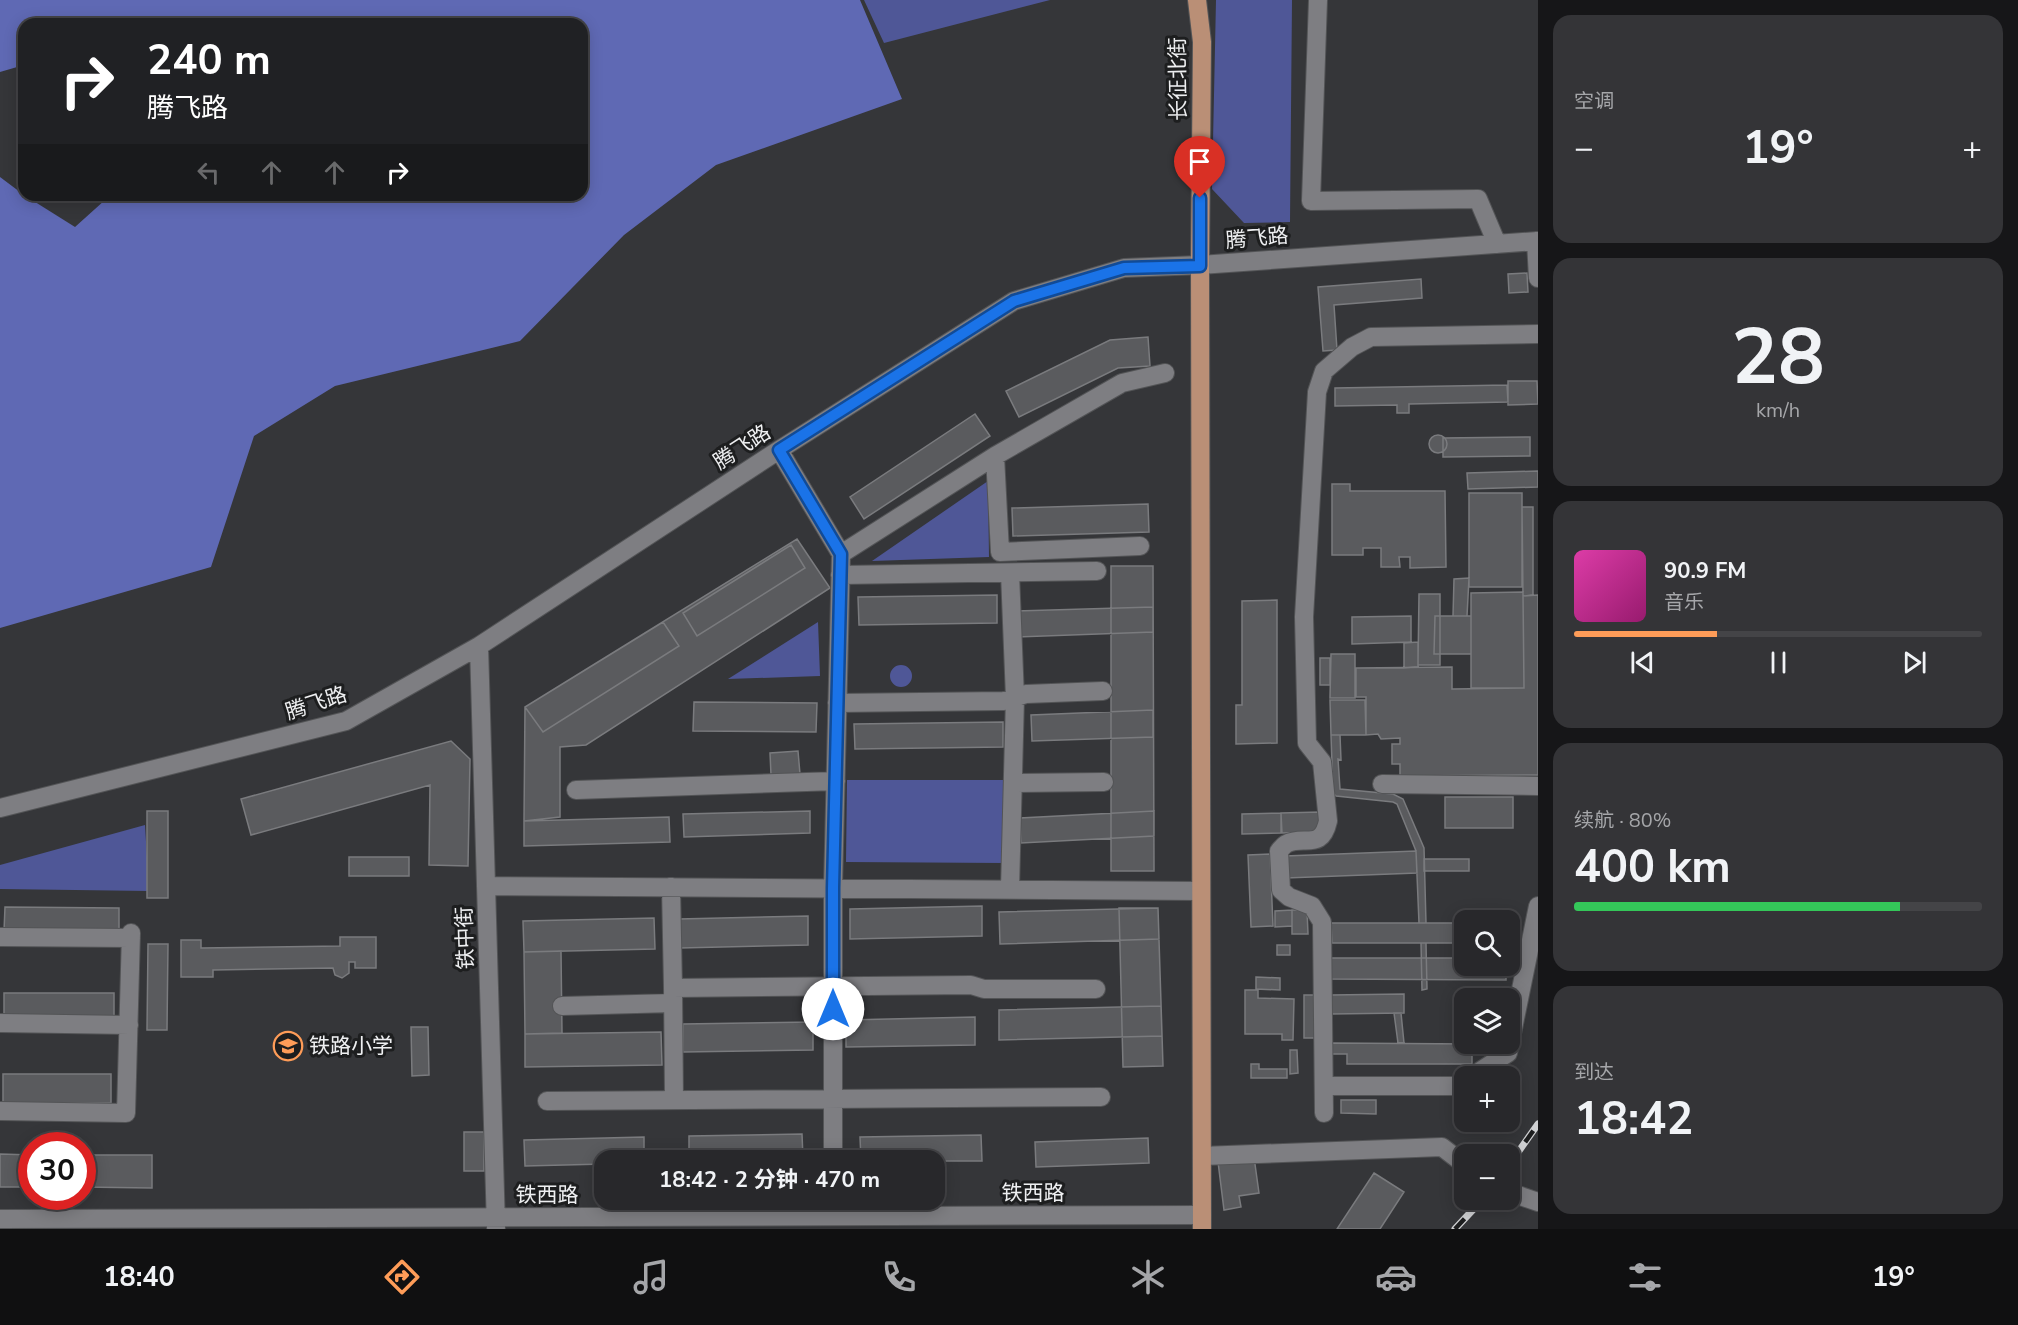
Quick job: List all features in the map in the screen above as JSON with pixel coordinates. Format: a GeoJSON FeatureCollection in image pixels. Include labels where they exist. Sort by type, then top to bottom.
{"type":"FeatureCollection","features":[{"type":"Feature","properties":{"kind":"main road","name":"长征北街"},"geometry":{"type":"LineString","coordinates":[[1197,0],[1202,42],[1200,266],[1202,1222]]}},
{"type":"Feature","properties":{"kind":"street"},"geometry":{"type":"LineString","coordinates":[[1318,0],[1311,201],[1478,199],[1497,244]]}},
{"type":"Feature","properties":{"kind":"street","name":"腾飞路"},"geometry":{"type":"LineString","coordinates":[[0,808],[346,721],[479,646],[779,450],[1014,301],[1124,268],[1200,266],[1537,241]]}},
{"type":"Feature","properties":{"kind":"street"},"geometry":{"type":"LineString","coordinates":[[1537,241],[1538,278]]}},
{"type":"Feature","properties":{"kind":"street"},"geometry":{"type":"LineString","coordinates":[[1324,1113],[1322,922],[1312,906],[1289,897],[1281,890],[1279,851],[1287,843],[1311,841],[1320,837],[1326,830],[1328,821],[1322,762],[1307,743],[1304,617],[1317,392],[1324,371],[1352,347],[1371,337],[1538,334]]}},
{"type":"Feature","properties":{"kind":"street"},"geometry":{"type":"LineString","coordinates":[[841,554],[995,456],[1122,383],[1165,373]]}},
{"type":"Feature","properties":{"kind":"street"},"geometry":{"type":"LineString","coordinates":[[779,450],[841,554],[833,888],[833,1150]]}},
{"type":"Feature","properties":{"kind":"street"},"geometry":{"type":"LineString","coordinates":[[995,456],[1000,552],[1140,546]]}},
{"type":"Feature","properties":{"kind":"street"},"geometry":{"type":"LineString","coordinates":[[840,575],[1097,571]]}},
{"type":"Feature","properties":{"kind":"street"},"geometry":{"type":"LineString","coordinates":[[1010,573],[1015,698],[1010,890]]}},
{"type":"Feature","properties":{"kind":"street","name":"铁中街"},"geometry":{"type":"LineString","coordinates":[[479,646],[496,1223]]}},
{"type":"Feature","properties":{"kind":"street"},"geometry":{"type":"LineString","coordinates":[[837,703],[1004,701],[1026,694],[1103,691]]}},
{"type":"Feature","properties":{"kind":"street"},"geometry":{"type":"LineString","coordinates":[[576,790],[836,781]]}},
{"type":"Feature","properties":{"kind":"street"},"geometry":{"type":"LineString","coordinates":[[1013,783],[1104,782]]}},
{"type":"Feature","properties":{"kind":"street"},"geometry":{"type":"LineString","coordinates":[[1382,784],[1538,786]]}},
{"type":"Feature","properties":{"kind":"street"},"geometry":{"type":"LineString","coordinates":[[486,886],[1201,891]]}},
{"type":"Feature","properties":{"kind":"street"},"geometry":{"type":"LineString","coordinates":[[671,887],[674,1100]]}},
{"type":"Feature","properties":{"kind":"street"},"geometry":{"type":"LineString","coordinates":[[1488,1066],[1508,1053],[1538,906]]}},
{"type":"Feature","properties":{"kind":"street"},"geometry":{"type":"LineString","coordinates":[[0,937],[131,936],[126,1113],[0,1111]]}},
{"type":"Feature","properties":{"kind":"street"},"geometry":{"type":"LineString","coordinates":[[562,1006],[673,995],[833,986],[971,984],[984,989],[1096,989]]}},
{"type":"Feature","properties":{"kind":"street"},"geometry":{"type":"LineString","coordinates":[[0,1023],[129,1025]]}},
{"type":"Feature","properties":{"kind":"street"},"geometry":{"type":"LineString","coordinates":[[1324,1086],[1454,1086]]}},
{"type":"Feature","properties":{"kind":"street"},"geometry":{"type":"LineString","coordinates":[[547,1101],[1101,1097]]}},
{"type":"Feature","properties":{"kind":"street"},"geometry":{"type":"LineString","coordinates":[[1202,1156],[1442,1147],[1454,1156]]}},
{"type":"Feature","properties":{"kind":"street"},"geometry":{"type":"LineString","coordinates":[[1520,1196],[1538,1202]]}},
{"type":"Feature","properties":{"kind":"street","name":"铁西路"},"geometry":{"type":"LineString","coordinates":[[0,1219],[635,1223],[807,1210]]}},
{"type":"Feature","properties":{"kind":"street","name":"铁西路"},"geometry":{"type":"LineString","coordinates":[[856,1210],[994,1222],[1202,1222]]}},
{"type":"Feature","properties":{"kind":"shaded area"},"geometry":{"type":"Polygon","coordinates":[[[0,0],[860,0],[902,99],[716,165],[624,235],[520,341],[335,386],[254,436],[211,567],[0,628],[0,177],[18,190],[18,201],[34,201],[75,227],[104,201],[588,201],[588,18],[18,18],[18,67],[0,72],[0,0]]]}},
{"type":"Feature","properties":{"kind":"shaded area"},"geometry":{"type":"Polygon","coordinates":[[[864,0],[1050,0],[884,43],[864,0]]]}},
{"type":"Feature","properties":{"kind":"shaded area"},"geometry":{"type":"Polygon","coordinates":[[[1216,0],[1292,0],[1290,222],[1244,223],[1212,189],[1216,0]]]}},
{"type":"Feature","properties":{"kind":"shaded area"},"geometry":{"type":"Polygon","coordinates":[[[988,481],[989,557],[872,561],[988,481]]]}},
{"type":"Feature","properties":{"kind":"shaded area"},"geometry":{"type":"Polygon","coordinates":[[[818,622],[820,676],[728,679],[818,622]]]}},
{"type":"Feature","properties":{"kind":"shaded area"},"geometry":{"type":"Polygon","coordinates":[[[901,665],[909,668],[912,676],[909,684],[901,687],[893,684],[890,676],[893,668],[901,665]]]}},
{"type":"Feature","properties":{"kind":"shaded area"},"geometry":{"type":"Polygon","coordinates":[[[847,780],[1004,780],[1004,863],[846,862],[847,780]]]}},
{"type":"Feature","properties":{"kind":"shaded area"},"geometry":{"type":"Polygon","coordinates":[[[145,825],[149,891],[0,889],[0,865],[145,825]]]}},
{"type":"Feature","properties":{"kind":"building"},"geometry":{"type":"Polygon","coordinates":[[[1527,273],[1528,292],[1509,293],[1508,274],[1527,273]]]}},
{"type":"Feature","properties":{"kind":"building"},"geometry":{"type":"Polygon","coordinates":[[[1421,279],[1422,298],[1334,305],[1337,350],[1323,351],[1318,287],[1421,279]]]}},
{"type":"Feature","properties":{"kind":"building"},"geometry":{"type":"Polygon","coordinates":[[[1148,337],[1150,366],[1118,368],[1019,417],[1006,391],[1110,340],[1148,337]]]}},
{"type":"Feature","properties":{"kind":"building"},"geometry":{"type":"Polygon","coordinates":[[[1508,381],[1537,381],[1538,404],[1508,405],[1508,381]]]}},
{"type":"Feature","properties":{"kind":"building"},"geometry":{"type":"Polygon","coordinates":[[[1507,385],[1508,402],[1409,404],[1409,413],[1397,413],[1397,405],[1335,406],[1335,388],[1507,385]]]}},
{"type":"Feature","properties":{"kind":"building"},"geometry":{"type":"Polygon","coordinates":[[[975,414],[990,436],[864,519],[850,497],[975,414]]]}},
{"type":"Feature","properties":{"kind":"building"},"geometry":{"type":"Polygon","coordinates":[[[1438,435],[1444,438],[1447,444],[1444,450],[1438,453],[1432,450],[1429,444],[1432,438],[1438,435]]]}},
{"type":"Feature","properties":{"kind":"building"},"geometry":{"type":"Polygon","coordinates":[[[1530,437],[1530,456],[1443,457],[1443,438],[1530,437]]]}},
{"type":"Feature","properties":{"kind":"building"},"geometry":{"type":"Polygon","coordinates":[[[1538,471],[1538,487],[1468,489],[1467,473],[1538,471]]]}},
{"type":"Feature","properties":{"kind":"building"},"geometry":{"type":"Polygon","coordinates":[[[1332,484],[1350,484],[1350,491],[1445,491],[1446,567],[1410,568],[1410,557],[1399,557],[1400,567],[1381,567],[1381,548],[1363,548],[1363,555],[1332,555],[1332,484]]]}},
{"type":"Feature","properties":{"kind":"building"},"geometry":{"type":"Polygon","coordinates":[[[1469,493],[1522,493],[1522,587],[1469,587],[1469,493]]]}},
{"type":"Feature","properties":{"kind":"building"},"geometry":{"type":"Polygon","coordinates":[[[1148,504],[1149,532],[1013,536],[1012,508],[1148,504]]]}},
{"type":"Feature","properties":{"kind":"building"},"geometry":{"type":"Polygon","coordinates":[[[1522,507],[1533,507],[1533,595],[1523,596],[1522,507]]]}},
{"type":"Feature","properties":{"kind":"building"},"geometry":{"type":"Polygon","coordinates":[[[797,539],[830,588],[586,745],[560,747],[560,817],[524,821],[525,707],[797,539]]]}},
{"type":"Feature","properties":{"kind":"building"},"geometry":{"type":"Polygon","coordinates":[[[791,545],[805,568],[697,636],[683,613],[791,545]]]}},
{"type":"Feature","properties":{"kind":"building"},"geometry":{"type":"Polygon","coordinates":[[[1111,566],[1153,566],[1154,871],[1111,871],[1111,566]]]}},
{"type":"Feature","properties":{"kind":"building"},"geometry":{"type":"Polygon","coordinates":[[[1469,578],[1467,616],[1453,616],[1454,579],[1469,578]]]}},
{"type":"Feature","properties":{"kind":"building"},"geometry":{"type":"Polygon","coordinates":[[[1523,592],[1524,688],[1471,688],[1471,593],[1523,592]]]}},
{"type":"Feature","properties":{"kind":"building"},"geometry":{"type":"Polygon","coordinates":[[[1419,594],[1440,594],[1440,665],[1418,665],[1419,594]]]}},
{"type":"Feature","properties":{"kind":"building"},"geometry":{"type":"Polygon","coordinates":[[[997,595],[997,623],[859,625],[858,597],[997,595]]]}},
{"type":"Feature","properties":{"kind":"building"},"geometry":{"type":"Polygon","coordinates":[[[1538,595],[1538,775],[1400,776],[1400,764],[1392,764],[1392,744],[1400,744],[1400,738],[1381,739],[1378,734],[1366,735],[1366,697],[1356,697],[1356,668],[1452,667],[1452,689],[1524,688],[1523,596],[1538,595]]]}},
{"type":"Feature","properties":{"kind":"building"},"geometry":{"type":"Polygon","coordinates":[[[1277,600],[1277,743],[1236,744],[1236,705],[1242,705],[1242,601],[1277,600]]]}},
{"type":"Feature","properties":{"kind":"building"},"geometry":{"type":"Polygon","coordinates":[[[1153,607],[1153,632],[1017,637],[1016,611],[1153,607]]]}},
{"type":"Feature","properties":{"kind":"building"},"geometry":{"type":"Polygon","coordinates":[[[1411,616],[1411,642],[1352,644],[1352,617],[1411,616]]]}},
{"type":"Feature","properties":{"kind":"building"},"geometry":{"type":"Polygon","coordinates":[[[1435,616],[1471,616],[1471,654],[1434,654],[1435,616]]]}},
{"type":"Feature","properties":{"kind":"building"},"geometry":{"type":"Polygon","coordinates":[[[663,622],[679,646],[543,732],[525,707],[663,622]]]}},
{"type":"Feature","properties":{"kind":"building"},"geometry":{"type":"Polygon","coordinates":[[[1418,642],[1418,667],[1404,668],[1404,643],[1418,642]]]}},
{"type":"Feature","properties":{"kind":"building"},"geometry":{"type":"Polygon","coordinates":[[[1331,654],[1355,654],[1355,698],[1330,698],[1331,654]]]}},
{"type":"Feature","properties":{"kind":"building"},"geometry":{"type":"Polygon","coordinates":[[[1320,658],[1330,658],[1330,685],[1320,685],[1320,658]]]}},
{"type":"Feature","properties":{"kind":"building"},"geometry":{"type":"Polygon","coordinates":[[[1330,700],[1365,700],[1366,735],[1331,735],[1330,700]]]}},
{"type":"Feature","properties":{"kind":"building"},"geometry":{"type":"Polygon","coordinates":[[[694,702],[817,703],[816,732],[693,731],[694,702]]]}},
{"type":"Feature","properties":{"kind":"building"},"geometry":{"type":"Polygon","coordinates":[[[1153,710],[1153,737],[1032,741],[1031,715],[1153,710]]]}},
{"type":"Feature","properties":{"kind":"building"},"geometry":{"type":"Polygon","coordinates":[[[1003,722],[1003,747],[855,749],[854,724],[1003,722]]]}},
{"type":"Feature","properties":{"kind":"building"},"geometry":{"type":"Polygon","coordinates":[[[1331,735],[1340,735],[1341,760],[1338,759],[1340,789],[1393,794],[1403,799],[1424,848],[1426,923],[1419,923],[1416,851],[1397,804],[1336,796],[1333,793],[1331,735]]]}},
{"type":"Feature","properties":{"kind":"building"},"geometry":{"type":"Polygon","coordinates":[[[451,741],[470,759],[468,866],[429,865],[430,785],[251,835],[241,799],[451,741]]]}},
{"type":"Feature","properties":{"kind":"building"},"geometry":{"type":"Polygon","coordinates":[[[798,751],[800,774],[771,775],[770,753],[798,751]]]}},
{"type":"Feature","properties":{"kind":"building"},"geometry":{"type":"Polygon","coordinates":[[[1445,797],[1513,797],[1513,828],[1445,828],[1445,797]]]}},
{"type":"Feature","properties":{"kind":"building"},"geometry":{"type":"Polygon","coordinates":[[[147,811],[168,811],[168,898],[147,898],[147,811]]]}},
{"type":"Feature","properties":{"kind":"building"},"geometry":{"type":"Polygon","coordinates":[[[810,811],[810,833],[684,837],[683,814],[810,811]]]}},
{"type":"Feature","properties":{"kind":"building"},"geometry":{"type":"Polygon","coordinates":[[[1154,811],[1154,836],[1021,843],[1020,818],[1154,811]]]}},
{"type":"Feature","properties":{"kind":"building"},"geometry":{"type":"Polygon","coordinates":[[[1320,812],[1321,832],[1282,833],[1281,813],[1320,812]]]}},
{"type":"Feature","properties":{"kind":"building"},"geometry":{"type":"Polygon","coordinates":[[[1281,813],[1281,833],[1242,834],[1242,814],[1281,813]]]}},
{"type":"Feature","properties":{"kind":"building"},"geometry":{"type":"Polygon","coordinates":[[[669,817],[670,842],[524,846],[524,821],[669,817]]]}},
{"type":"Feature","properties":{"kind":"building"},"geometry":{"type":"Polygon","coordinates":[[[1416,851],[1417,873],[1286,878],[1285,856],[1416,851]]]}},
{"type":"Feature","properties":{"kind":"building"},"geometry":{"type":"Polygon","coordinates":[[[1270,854],[1273,926],[1251,927],[1248,855],[1270,854]]]}},
{"type":"Feature","properties":{"kind":"building"},"geometry":{"type":"Polygon","coordinates":[[[349,857],[409,857],[409,876],[349,876],[349,857]]]}},
{"type":"Feature","properties":{"kind":"building"},"geometry":{"type":"Polygon","coordinates":[[[1424,859],[1469,859],[1469,871],[1424,871],[1424,859]]]}},
{"type":"Feature","properties":{"kind":"building"},"geometry":{"type":"Polygon","coordinates":[[[982,906],[982,936],[850,939],[850,909],[982,906]]]}},
{"type":"Feature","properties":{"kind":"building"},"geometry":{"type":"Polygon","coordinates":[[[5,907],[119,908],[119,933],[4,931],[5,907]]]}},
{"type":"Feature","properties":{"kind":"building"},"geometry":{"type":"Polygon","coordinates":[[[1119,908],[1158,908],[1163,1066],[1123,1067],[1119,908]]]}},
{"type":"Feature","properties":{"kind":"building"},"geometry":{"type":"Polygon","coordinates":[[[1158,908],[1159,939],[1000,944],[999,912],[1158,908]]]}},
{"type":"Feature","properties":{"kind":"building"},"geometry":{"type":"Polygon","coordinates":[[[1292,910],[1307,910],[1308,934],[1292,934],[1292,910]]]}},
{"type":"Feature","properties":{"kind":"building"},"geometry":{"type":"Polygon","coordinates":[[[1292,910],[1292,926],[1275,927],[1275,911],[1292,910]]]}},
{"type":"Feature","properties":{"kind":"building"},"geometry":{"type":"Polygon","coordinates":[[[808,916],[808,945],[680,948],[679,919],[808,916]]]}},
{"type":"Feature","properties":{"kind":"building"},"geometry":{"type":"Polygon","coordinates":[[[654,918],[655,949],[524,952],[523,921],[654,918]]]}},
{"type":"Feature","properties":{"kind":"building"},"geometry":{"type":"Polygon","coordinates":[[[1331,923],[1454,923],[1454,943],[1332,943],[1331,923]]]}},
{"type":"Feature","properties":{"kind":"building"},"geometry":{"type":"Polygon","coordinates":[[[340,937],[376,937],[376,968],[355,968],[355,962],[349,962],[349,973],[342,978],[335,975],[333,968],[213,970],[213,977],[181,977],[181,940],[201,940],[201,948],[340,946],[340,937]]]}},
{"type":"Feature","properties":{"kind":"building"},"geometry":{"type":"Polygon","coordinates":[[[1421,943],[1426,943],[1427,989],[1422,990],[1421,943]]]}},
{"type":"Feature","properties":{"kind":"building"},"geometry":{"type":"Polygon","coordinates":[[[148,944],[168,944],[167,1030],[147,1030],[148,944]]]}},
{"type":"Feature","properties":{"kind":"building"},"geometry":{"type":"Polygon","coordinates":[[[1277,945],[1290,945],[1290,955],[1277,955],[1277,945]]]}},
{"type":"Feature","properties":{"kind":"building"},"geometry":{"type":"Polygon","coordinates":[[[561,951],[562,1033],[525,1034],[524,952],[561,951]]]}},
{"type":"Feature","properties":{"kind":"building"},"geometry":{"type":"Polygon","coordinates":[[[1330,958],[1454,958],[1454,976],[1506,976],[1506,980],[1330,979],[1330,958]]]}},
{"type":"Feature","properties":{"kind":"building"},"geometry":{"type":"Polygon","coordinates":[[[1256,977],[1280,978],[1280,990],[1256,989],[1256,977]]]}},
{"type":"Feature","properties":{"kind":"building"},"geometry":{"type":"Polygon","coordinates":[[[1245,990],[1258,990],[1258,998],[1294,999],[1293,1040],[1282,1040],[1282,1034],[1245,1034],[1245,990]]]}},
{"type":"Feature","properties":{"kind":"building"},"geometry":{"type":"Polygon","coordinates":[[[4,993],[114,993],[114,1017],[4,1017],[4,993]]]}},
{"type":"Feature","properties":{"kind":"building"},"geometry":{"type":"Polygon","coordinates":[[[1404,994],[1404,1013],[1331,1014],[1331,995],[1404,994]]]}},
{"type":"Feature","properties":{"kind":"building"},"geometry":{"type":"Polygon","coordinates":[[[1304,995],[1318,995],[1318,1038],[1304,1038],[1304,995]]]}},
{"type":"Feature","properties":{"kind":"building"},"geometry":{"type":"Polygon","coordinates":[[[1161,1006],[1162,1036],[999,1040],[999,1010],[1161,1006]]]}},
{"type":"Feature","properties":{"kind":"building"},"geometry":{"type":"Polygon","coordinates":[[[1394,1013],[1401,1013],[1404,1043],[1398,1043],[1394,1013]]]}},
{"type":"Feature","properties":{"kind":"building"},"geometry":{"type":"Polygon","coordinates":[[[975,1017],[975,1045],[846,1047],[846,1020],[975,1017]]]}},
{"type":"Feature","properties":{"kind":"building"},"geometry":{"type":"Polygon","coordinates":[[[813,1022],[813,1050],[683,1052],[683,1024],[813,1022]]]}},
{"type":"Feature","properties":{"kind":"building"},"geometry":{"type":"Polygon","coordinates":[[[411,1027],[428,1027],[429,1075],[412,1076],[411,1027]]]}},
{"type":"Feature","properties":{"kind":"building"},"geometry":{"type":"Polygon","coordinates":[[[661,1032],[662,1065],[525,1067],[525,1034],[661,1032]]]}},
{"type":"Feature","properties":{"kind":"building"},"geometry":{"type":"Polygon","coordinates":[[[1332,1043],[1454,1044],[1454,1054],[1472,1054],[1472,1064],[1347,1064],[1347,1054],[1332,1054],[1332,1043]]]}},
{"type":"Feature","properties":{"kind":"building"},"geometry":{"type":"Polygon","coordinates":[[[1290,1050],[1297,1050],[1298,1073],[1290,1074],[1290,1050]]]}},
{"type":"Feature","properties":{"kind":"building"},"geometry":{"type":"Polygon","coordinates":[[[1251,1064],[1259,1064],[1259,1069],[1287,1069],[1287,1078],[1251,1078],[1251,1064]]]}},
{"type":"Feature","properties":{"kind":"building"},"geometry":{"type":"Polygon","coordinates":[[[3,1074],[111,1074],[111,1103],[3,1103],[3,1074]]]}},
{"type":"Feature","properties":{"kind":"building"},"geometry":{"type":"Polygon","coordinates":[[[1341,1100],[1376,1100],[1376,1114],[1341,1113],[1341,1100]]]}},
{"type":"Feature","properties":{"kind":"building"},"geometry":{"type":"Polygon","coordinates":[[[464,1132],[484,1132],[484,1171],[464,1171],[464,1132]]]}},
{"type":"Feature","properties":{"kind":"building"},"geometry":{"type":"Polygon","coordinates":[[[802,1134],[803,1150],[689,1150],[689,1136],[802,1134]]]}},
{"type":"Feature","properties":{"kind":"building"},"geometry":{"type":"Polygon","coordinates":[[[981,1135],[982,1161],[945,1161],[945,1150],[861,1150],[860,1137],[981,1135]]]}},
{"type":"Feature","properties":{"kind":"building"},"geometry":{"type":"Polygon","coordinates":[[[644,1137],[644,1150],[594,1150],[594,1164],[525,1166],[524,1140],[644,1137]]]}},
{"type":"Feature","properties":{"kind":"building"},"geometry":{"type":"Polygon","coordinates":[[[1148,1138],[1149,1163],[1036,1167],[1035,1142],[1148,1138]]]}},
{"type":"Feature","properties":{"kind":"building"},"geometry":{"type":"Polygon","coordinates":[[[0,1154],[18,1155],[18,1187],[0,1187],[0,1154]]]}},
{"type":"Feature","properties":{"kind":"building"},"geometry":{"type":"Polygon","coordinates":[[[96,1155],[152,1155],[152,1188],[96,1187],[96,1155]]]}},
{"type":"Feature","properties":{"kind":"building"},"geometry":{"type":"Polygon","coordinates":[[[1254,1157],[1259,1193],[1239,1196],[1241,1207],[1224,1210],[1218,1162],[1254,1157]]]}},
{"type":"Feature","properties":{"kind":"building"},"geometry":{"type":"Polygon","coordinates":[[[1374,1173],[1404,1192],[1380,1229],[1337,1229],[1374,1173]]]}},
{"type":"Feature","properties":{"kind":"railway"},"geometry":{"type":"LineString","coordinates":[[1520,1149],[1538,1124]]}},
{"type":"Feature","properties":{"kind":"railway"},"geometry":{"type":"LineString","coordinates":[[1455,1229],[1473,1210]]}},
{"type":"Feature","properties":{"kind":"place","name":"铁路小学"},"geometry":{"type":"Point","coordinates":[288,1046]}},
{"type":"Feature","properties":{"kind":"route"},"geometry":{"type":"LineString","coordinates":[[833,1009],[833,888],[841,554],[779,450],[1014,301],[1124,268],[1200,266],[1200,198]]}}]}
